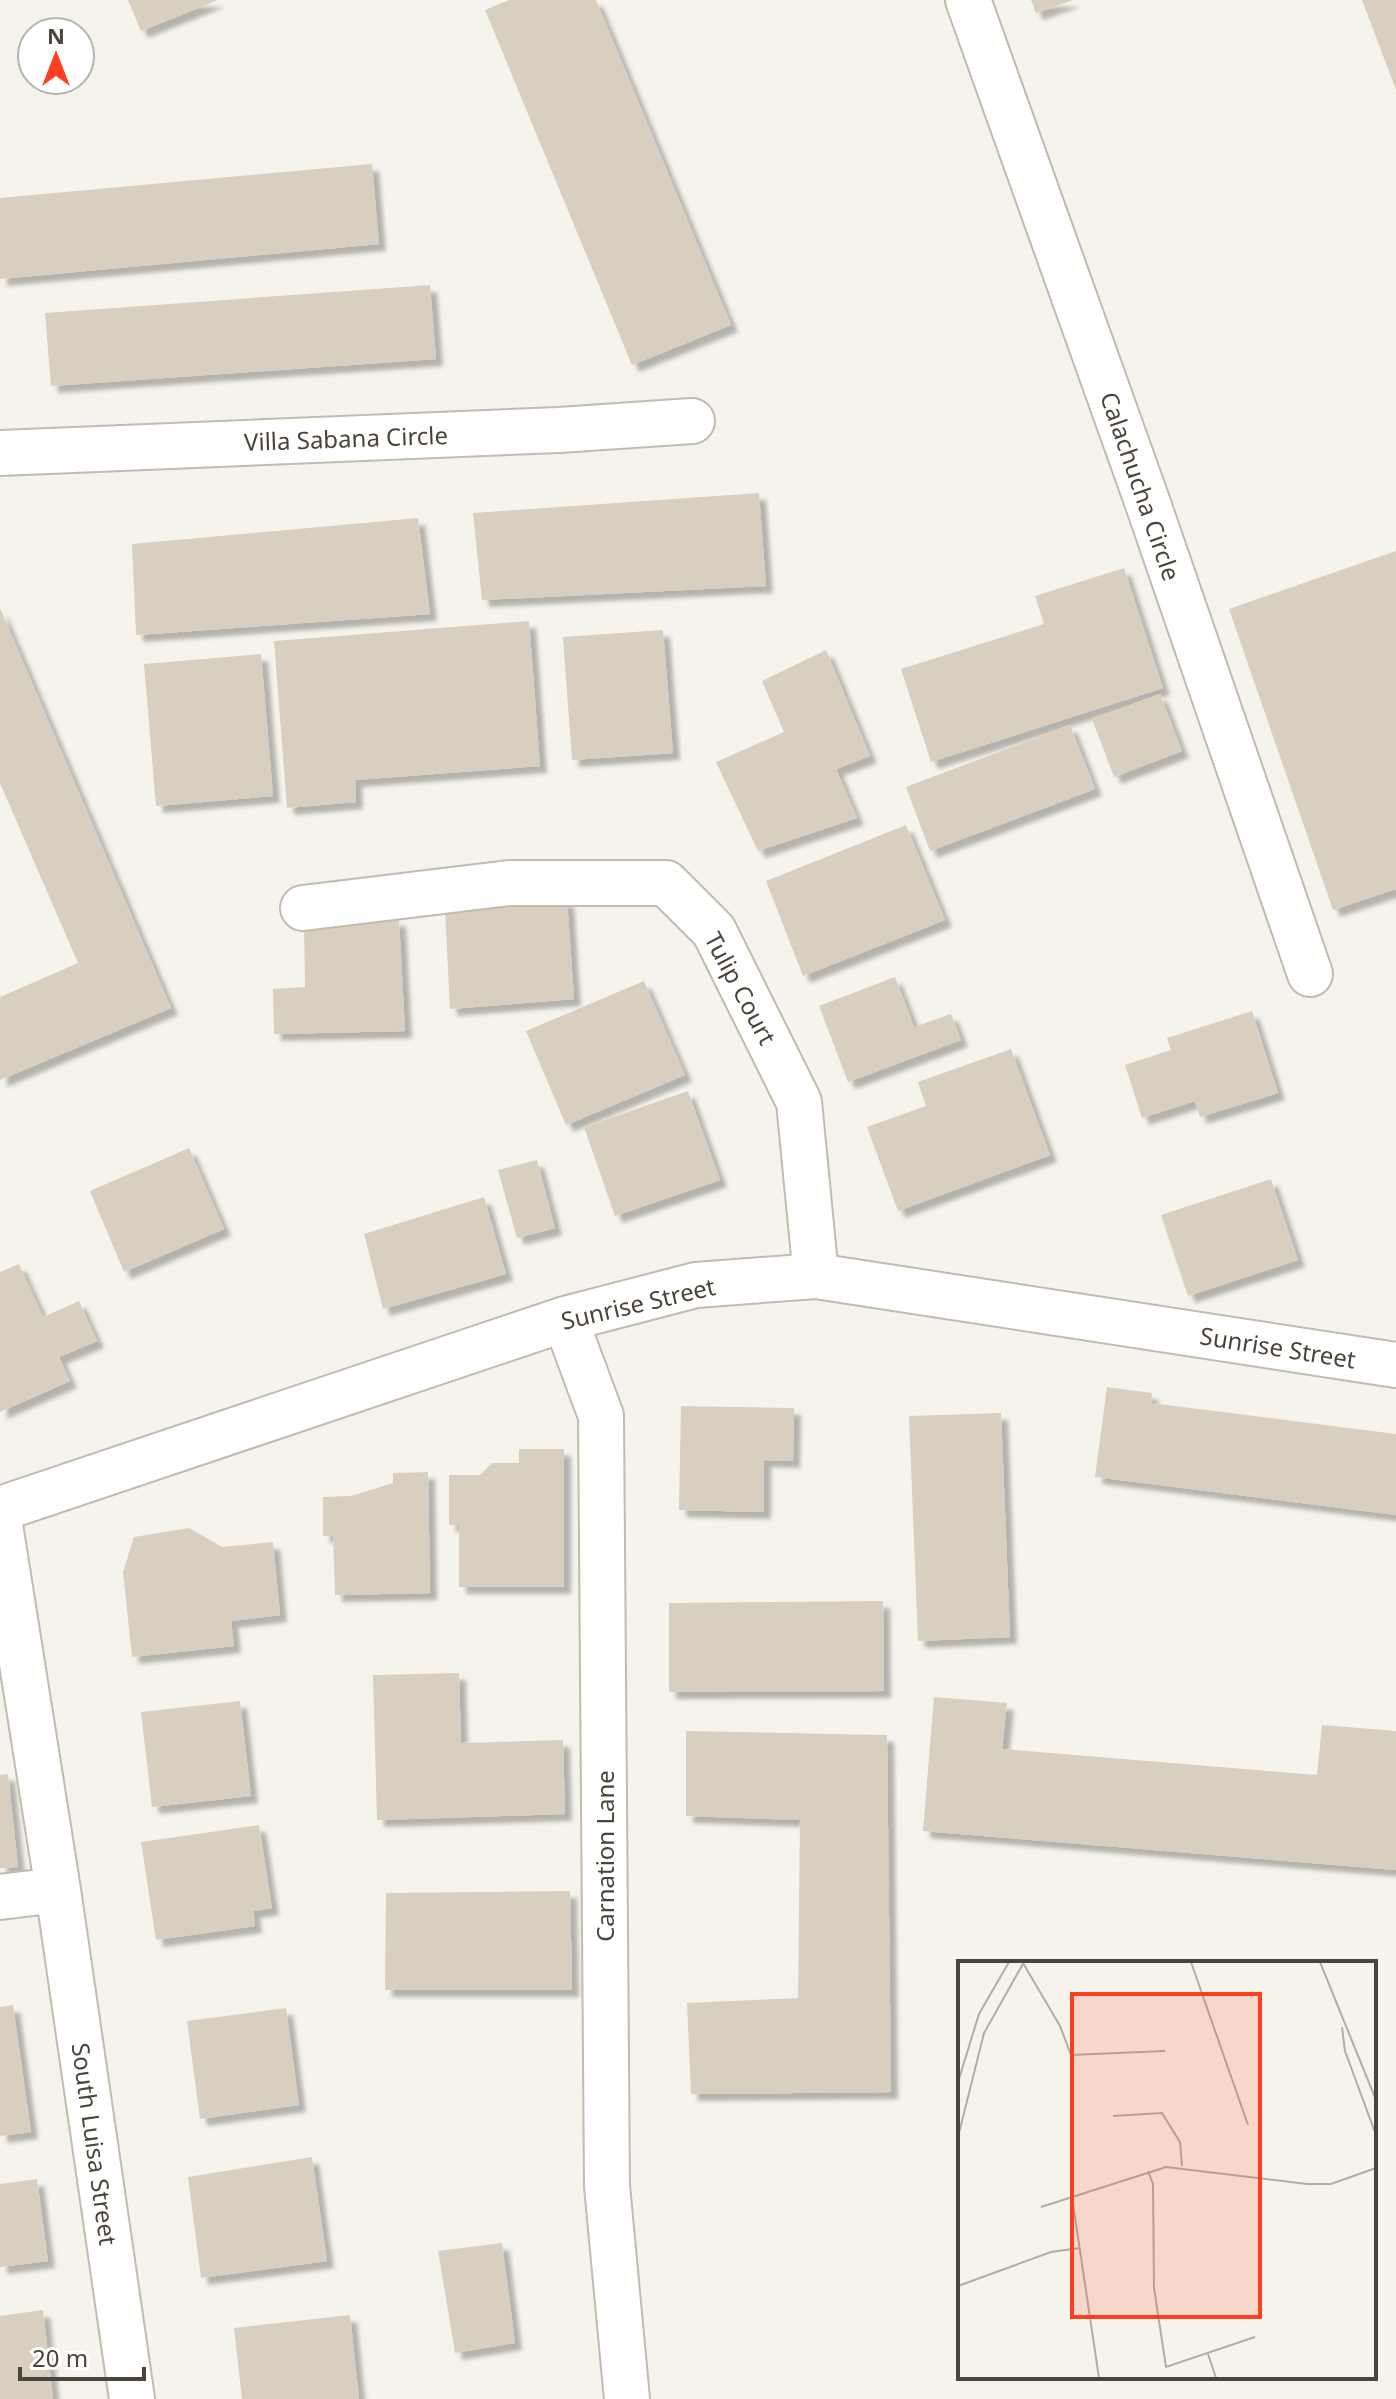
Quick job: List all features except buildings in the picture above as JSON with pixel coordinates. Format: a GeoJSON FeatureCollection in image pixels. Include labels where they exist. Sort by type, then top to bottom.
{"type":"FeatureCollection","features":[{"type":"Feature","properties":{"kind":"street","name":"Calachucha Circle"},"geometry":{"type":"LineString","coordinates":[[968,0],[1147,501],[1310,974]]}},
{"type":"Feature","properties":{"kind":"street","name":"Villa Sabana Circle"},"geometry":{"type":"LineString","coordinates":[[0,453],[559,430],[692,421]]}},
{"type":"Feature","properties":{"kind":"street","name":"Tulip Court"},"geometry":{"type":"LineString","coordinates":[[303,908],[509,883],[666,883],[714,931],[799,1102],[816,1276]]}},
{"type":"Feature","properties":{"kind":"street","name":"Sunrise Street"},"geometry":{"type":"LineString","coordinates":[[0,1509],[565,1319],[696,1285],[816,1276],[1396,1365]]}},
{"type":"Feature","properties":{"kind":"street","name":"Carnation Lane"},"geometry":{"type":"LineString","coordinates":[[565,1319],[601,1416],[607,2186],[627,2399]]}},
{"type":"Feature","properties":{"kind":"street","name":"South Luisa Street"},"geometry":{"type":"LineString","coordinates":[[0,1525],[58,1890],[132,2399]]}},
{"type":"Feature","properties":{"kind":"street"},"geometry":{"type":"LineString","coordinates":[[0,1897],[58,1890]]}}]}
